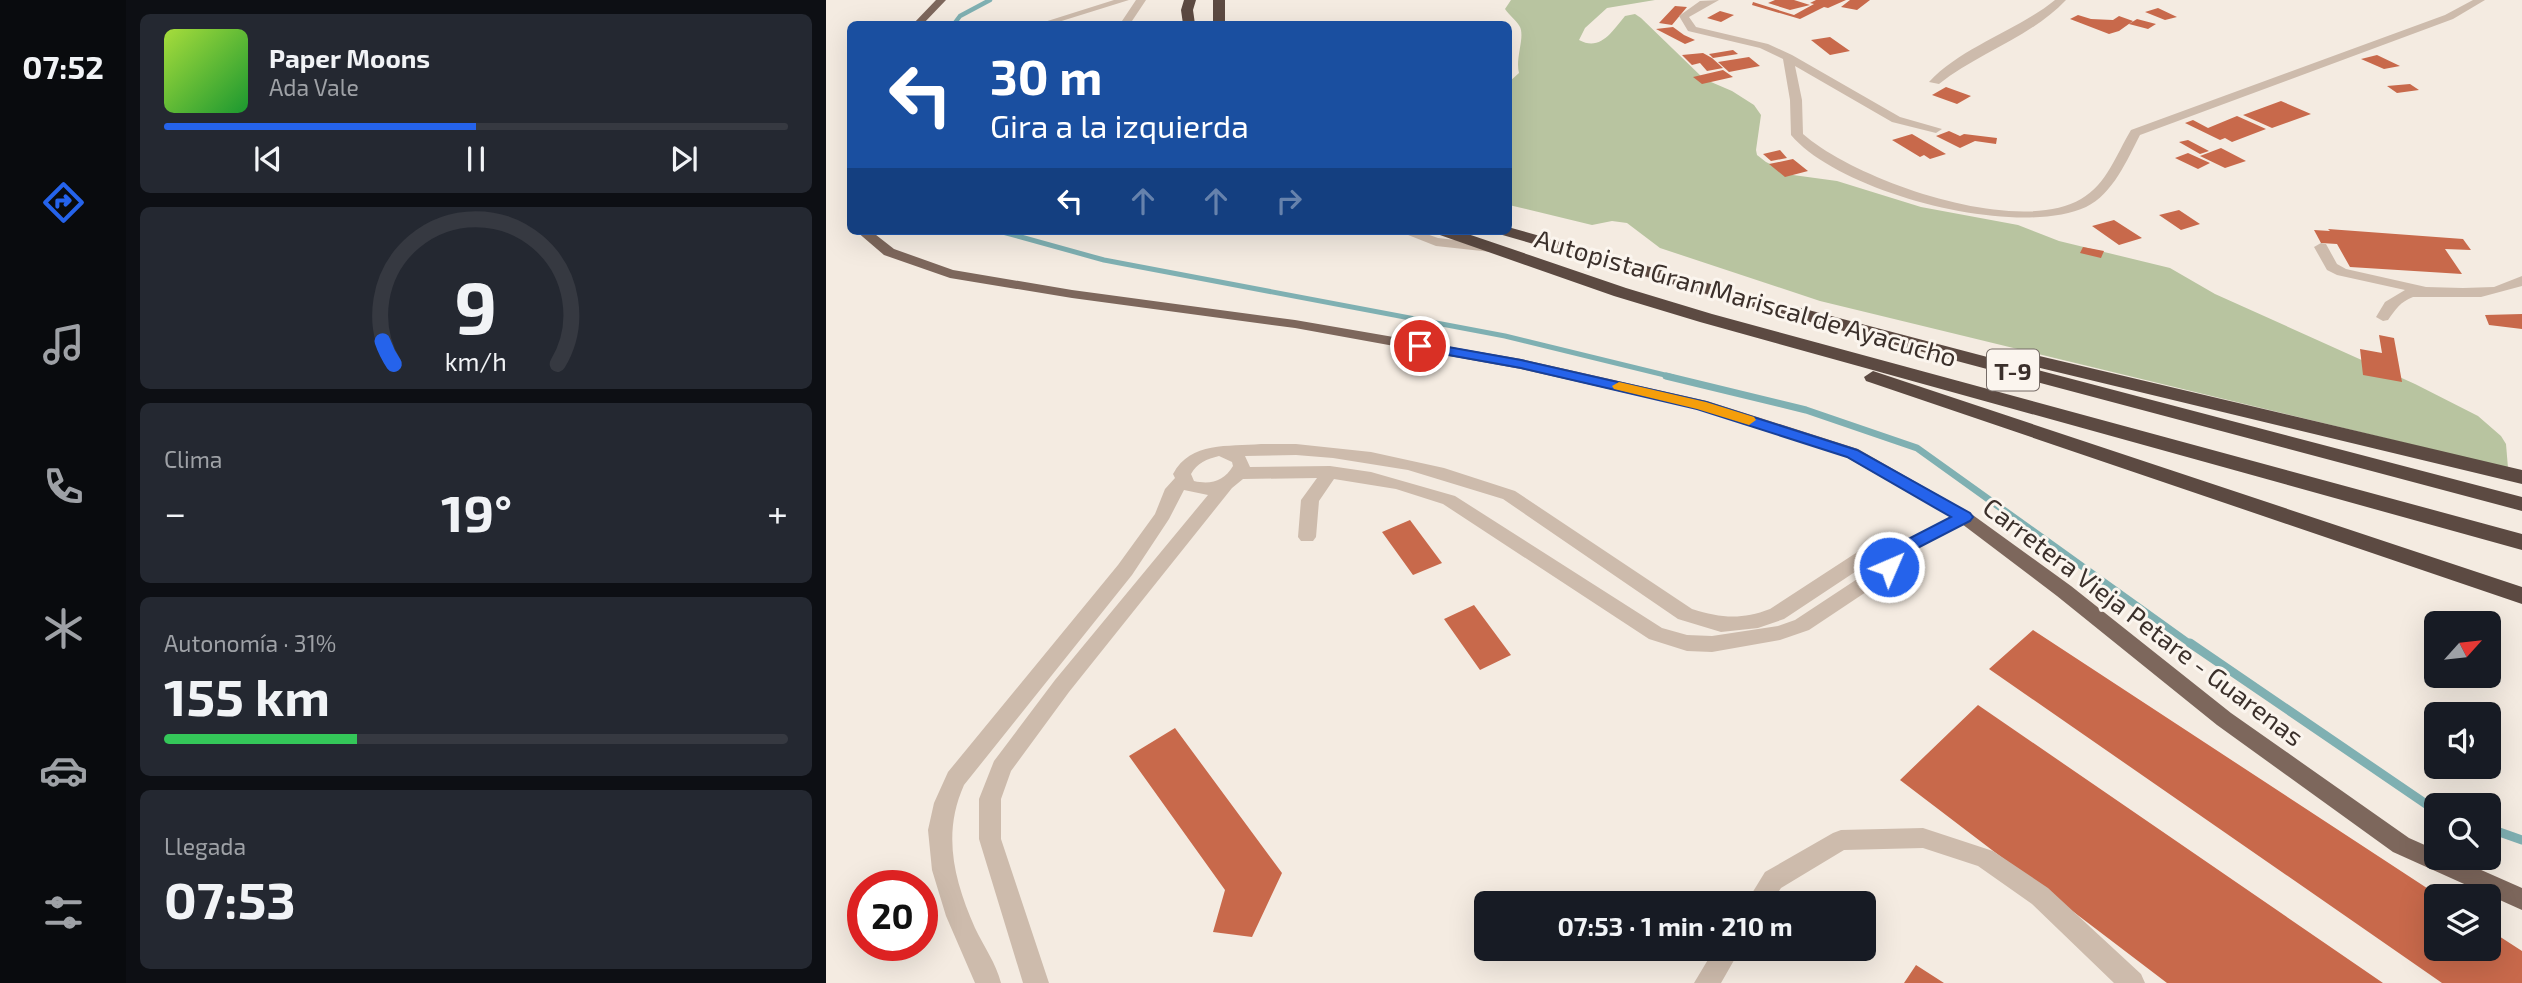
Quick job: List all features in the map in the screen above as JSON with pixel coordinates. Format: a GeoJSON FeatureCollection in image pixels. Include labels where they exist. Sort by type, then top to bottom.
{"type":"FeatureCollection","features":[{"type":"Feature","properties":{"kind":"highway"},"geometry":{"type":"LineString","coordinates":[[1189,21],[1187,9],[1190,0]]}},
{"type":"Feature","properties":{"kind":"highway"},"geometry":{"type":"LineString","coordinates":[[1219,0],[1219,21]]}},
{"type":"Feature","properties":{"kind":"highway","name":"Autopista Gran Mariscal de Ayacucho"},"geometry":{"type":"LineString","coordinates":[[1512,233],[1646,272],[2522,504]]}},
{"type":"Feature","properties":{"kind":"highway","name":"Autopista Gran Mariscal de Ayacucho"},"geometry":{"type":"LineString","coordinates":[[1454,235],[1620,292],[2522,542]]}},
{"type":"Feature","properties":{"kind":"highway"},"geometry":{"type":"LineString","coordinates":[[1646,272],[1874,322],[2522,477]]}},
{"type":"Feature","properties":{"kind":"highway"},"geometry":{"type":"LineString","coordinates":[[1620,292],[1648,309],[1812,357],[1960,405],[2522,596]]}},
{"type":"Feature","properties":{"kind":"main road"},"geometry":{"type":"LineString","coordinates":[[921,21],[941,0]]}},
{"type":"Feature","properties":{"kind":"main road","name":"Carretera Vieja Petare - Guarenas"},"geometry":{"type":"LineString","coordinates":[[868,235],[889,252],[950,274],[1072,295],[1295,324],[1521,364],[1701,405],[1852,453],[1964,517],[2064,591],[2224,719],[2401,845],[2522,899]]}},
{"type":"Feature","properties":{"kind":"street"},"geometry":{"type":"LineString","coordinates":[[1053,21],[1124,0]]}},
{"type":"Feature","properties":{"kind":"street"},"geometry":{"type":"LineString","coordinates":[[1127,21],[1142,0]]}},
{"type":"Feature","properties":{"kind":"street"},"geometry":{"type":"LineString","coordinates":[[1714,0],[1703,3],[1684,16],[1692,29],[1764,46],[1788,57],[1896,120],[1936,129]]}},
{"type":"Feature","properties":{"kind":"street"},"geometry":{"type":"LineString","coordinates":[[1935,82],[1952,68],[2043,17],[2061,0]]}},
{"type":"Feature","properties":{"kind":"street"},"geometry":{"type":"LineString","coordinates":[[1788,57],[1796,100],[1797,135],[1819,154],[1882,185],[1986,215],[2040,215],[2082,204],[2110,179],[2135,133],[2449,17],[2480,0]]}},
{"type":"Feature","properties":{"kind":"street"},"geometry":{"type":"LineString","coordinates":[[1416,235],[1436,242],[1491,248]]}},
{"type":"Feature","properties":{"kind":"street"},"geometry":{"type":"LineString","coordinates":[[2320,247],[2332,267],[2342,272],[2423,290],[2476,293],[2500,289],[2522,280]]}},
{"type":"Feature","properties":{"kind":"street"},"geometry":{"type":"LineString","coordinates":[[2383,317],[2385,310],[2398,298],[2423,290]]}},
{"type":"Feature","properties":{"kind":"street"},"geometry":{"type":"LineString","coordinates":[[1891,555],[1889,567],[1802,625],[1755,638],[1712,644],[1687,643],[1656,634],[1449,500],[1414,486],[1306,469],[1233,479],[1205,489],[1195,488],[1183,480],[1182,474],[1191,461],[1209,453],[1276,449],[1349,455],[1415,467],[1492,488],[1509,495],[1685,614],[1721,625],[1758,621],[1777,614],[1866,556],[1891,555],[1964,517]]}},
{"type":"Feature","properties":{"kind":"street"},"geometry":{"type":"LineString","coordinates":[[1036,983],[990,839],[990,799],[1002,767],[1062,686],[1233,479],[1240,460],[1228,452]]}},
{"type":"Feature","properties":{"kind":"street"},"geometry":{"type":"LineString","coordinates":[[1307,537],[1310,500],[1330,472]]}},
{"type":"Feature","properties":{"kind":"street"},"geometry":{"type":"LineString","coordinates":[[988,983],[966,936],[941,857],[939,829],[946,799],[957,779],[1125,570],[1163,515],[1171,493],[1183,480]]}},
{"type":"Feature","properties":{"kind":"street"},"geometry":{"type":"LineString","coordinates":[[1766,891],[1773,880],[1841,839],[1923,838],[1985,858],[2040,896],[2132,983]]}},
{"type":"Feature","properties":{"kind":"street"},"geometry":{"type":"LineString","coordinates":[[1707,983],[1721,961]]}},
{"type":"Feature","properties":{"kind":"green space"},"geometry":{"type":"Polygon","coordinates":[[[1511,0],[1655,0],[1607,8],[1585,28],[1579,40],[1587,43],[1600,41],[1611,33],[1625,16],[1635,14],[1704,79],[1732,91],[1754,105],[1761,115],[1757,155],[1766,162],[1793,175],[1837,181],[1921,207],[2018,225],[2059,241],[2170,268],[2215,294],[2415,384],[2478,416],[2501,436],[2506,444],[2508,468],[1820,301],[1660,248],[1627,223],[1612,221],[1592,225],[1512,206],[1512,79],[1519,73],[1521,32],[1517,22],[1505,9],[1511,0]]]}},
{"type":"Feature","properties":{"kind":"building"},"geometry":{"type":"Polygon","coordinates":[[[1775,0],[1794,0],[1810,5],[1790,10],[1768,3],[1775,0]]]}},
{"type":"Feature","properties":{"kind":"building"},"geometry":{"type":"Polygon","coordinates":[[[1816,0],[1846,0],[1800,19],[1752,5],[1753,2],[1794,15],[1814,4],[1810,3],[1816,0]]]}},
{"type":"Feature","properties":{"kind":"building"},"geometry":{"type":"Polygon","coordinates":[[[1850,0],[1870,0],[1857,10],[1841,7],[1850,0]]]}},
{"type":"Feature","properties":{"kind":"building"},"geometry":{"type":"Polygon","coordinates":[[[1675,6],[1687,7],[1672,25],[1659,23],[1675,6]]]}},
{"type":"Feature","properties":{"kind":"building"},"geometry":{"type":"Polygon","coordinates":[[[2158,8],[2177,17],[2165,20],[2145,12],[2158,8]]]}},
{"type":"Feature","properties":{"kind":"building"},"geometry":{"type":"Polygon","coordinates":[[[1720,11],[1734,15],[1721,22],[1707,18],[1720,11]]]}},
{"type":"Feature","properties":{"kind":"building"},"geometry":{"type":"Polygon","coordinates":[[[2078,15],[2091,19],[2113,20],[2119,16],[2133,21],[2119,31],[2109,34],[2070,19],[2078,15]]]}},
{"type":"Feature","properties":{"kind":"building"},"geometry":{"type":"Polygon","coordinates":[[[2137,19],[2156,24],[2148,29],[2129,24],[2137,19]]]}},
{"type":"Feature","properties":{"kind":"building"},"geometry":{"type":"Polygon","coordinates":[[[1673,27],[1695,40],[1685,44],[1656,29],[1673,27]]]}},
{"type":"Feature","properties":{"kind":"building"},"geometry":{"type":"Polygon","coordinates":[[[1830,37],[1850,51],[1830,55],[1811,40],[1830,37]]]}},
{"type":"Feature","properties":{"kind":"building"},"geometry":{"type":"Polygon","coordinates":[[[1733,50],[1738,54],[1713,58],[1709,54],[1733,50]]]}},
{"type":"Feature","properties":{"kind":"building"},"geometry":{"type":"Polygon","coordinates":[[[1703,53],[1723,68],[1707,71],[1700,63],[1692,65],[1682,55],[1703,53]]]}},
{"type":"Feature","properties":{"kind":"building"},"geometry":{"type":"Polygon","coordinates":[[[2377,55],[2400,66],[2384,69],[2361,59],[2377,55]]]}},
{"type":"Feature","properties":{"kind":"building"},"geometry":{"type":"Polygon","coordinates":[[[1749,57],[1760,66],[1729,72],[1718,62],[1749,57]]]}},
{"type":"Feature","properties":{"kind":"building"},"geometry":{"type":"Polygon","coordinates":[[[1723,70],[1733,77],[1702,84],[1693,77],[1723,70]]]}},
{"type":"Feature","properties":{"kind":"building"},"geometry":{"type":"Polygon","coordinates":[[[2410,84],[2419,90],[2397,93],[2387,86],[2410,84]]]}},
{"type":"Feature","properties":{"kind":"building"},"geometry":{"type":"Polygon","coordinates":[[[1946,87],[1971,96],[1957,104],[1932,95],[1946,87]]]}},
{"type":"Feature","properties":{"kind":"building"},"geometry":{"type":"Polygon","coordinates":[[[2281,101],[2311,114],[2272,128],[2243,115],[2281,101]]]}},
{"type":"Feature","properties":{"kind":"building"},"geometry":{"type":"Polygon","coordinates":[[[2237,116],[2266,129],[2232,142],[2225,138],[2220,140],[2185,123],[2193,120],[2208,128],[2237,116]]]}},
{"type":"Feature","properties":{"kind":"building"},"geometry":{"type":"Polygon","coordinates":[[[1949,131],[1960,136],[1964,134],[1997,138],[1996,144],[1975,141],[1960,148],[1936,136],[1949,131]]]}},
{"type":"Feature","properties":{"kind":"building"},"geometry":{"type":"Polygon","coordinates":[[[1912,134],[1946,154],[1930,159],[1924,155],[1920,157],[1892,140],[1912,134]]]}},
{"type":"Feature","properties":{"kind":"building"},"geometry":{"type":"Polygon","coordinates":[[[2188,140],[2209,151],[2200,154],[2179,142],[2188,140]]]}},
{"type":"Feature","properties":{"kind":"building"},"geometry":{"type":"Polygon","coordinates":[[[2221,148],[2246,161],[2225,168],[2200,156],[2221,148]]]}},
{"type":"Feature","properties":{"kind":"building"},"geometry":{"type":"Polygon","coordinates":[[[1780,150],[1787,158],[1771,161],[1763,154],[1780,150]]]}},
{"type":"Feature","properties":{"kind":"building"},"geometry":{"type":"Polygon","coordinates":[[[2188,153],[2210,163],[2198,169],[2175,158],[2188,153]]]}},
{"type":"Feature","properties":{"kind":"building"},"geometry":{"type":"Polygon","coordinates":[[[1793,159],[1808,171],[1785,177],[1769,164],[1793,159]]]}},
{"type":"Feature","properties":{"kind":"building"},"geometry":{"type":"Polygon","coordinates":[[[2179,210],[2200,224],[2181,230],[2159,215],[2179,210]]]}},
{"type":"Feature","properties":{"kind":"building"},"geometry":{"type":"Polygon","coordinates":[[[2114,220],[2142,238],[2119,245],[2092,226],[2114,220]]]}},
{"type":"Feature","properties":{"kind":"building"},"geometry":{"type":"Polygon","coordinates":[[[2328,229],[2463,239],[2471,250],[2445,249],[2462,274],[2350,267],[2337,244],[2321,243],[2314,230],[2330,231],[2328,229]]]}},
{"type":"Feature","properties":{"kind":"building"},"geometry":{"type":"Polygon","coordinates":[[[2083,247],[2104,251],[2101,258],[2080,253],[2083,247]]]}},
{"type":"Feature","properties":{"kind":"building"},"geometry":{"type":"Polygon","coordinates":[[[2522,314],[2522,329],[2489,325],[2485,315],[2522,314]]]}},
{"type":"Feature","properties":{"kind":"building"},"geometry":{"type":"Polygon","coordinates":[[[2379,335],[2394,338],[2402,382],[2363,375],[2360,349],[2382,353],[2379,335]]]}},
{"type":"Feature","properties":{"kind":"building"},"geometry":{"type":"Polygon","coordinates":[[[1410,520],[1442,563],[1413,575],[1382,532],[1410,520]]]}},
{"type":"Feature","properties":{"kind":"building"},"geometry":{"type":"Polygon","coordinates":[[[1474,605],[1511,655],[1480,670],[1444,619],[1474,605]]]}},
{"type":"Feature","properties":{"kind":"building"},"geometry":{"type":"Polygon","coordinates":[[[2033,630],[2424,886],[2424,961],[2501,961],[2501,937],[2522,951],[2522,983],[2442,983],[1989,669],[2033,630]]]}},
{"type":"Feature","properties":{"kind":"building"},"geometry":{"type":"Polygon","coordinates":[[[1978,705],[2383,983],[2167,983],[1900,780],[1978,705]]]}},
{"type":"Feature","properties":{"kind":"building"},"geometry":{"type":"Polygon","coordinates":[[[1175,728],[1282,873],[1252,937],[1213,932],[1225,890],[1129,756],[1175,728]]]}},
{"type":"Feature","properties":{"kind":"building"},"geometry":{"type":"Polygon","coordinates":[[[1916,965],[1944,983],[1904,983],[1916,965]]]}},
{"type":"Feature","properties":{"kind":"waterway"},"geometry":{"type":"LineString","coordinates":[[956,21],[960,16],[990,0]]}},
{"type":"Feature","properties":{"kind":"waterway"},"geometry":{"type":"LineString","coordinates":[[1013,235],[1104,260],[1505,336],[1673,377]]}},
{"type":"Feature","properties":{"kind":"waterway"},"geometry":{"type":"LineString","coordinates":[[1666,376],[1806,410],[1917,448],[2192,645]]}},
{"type":"Feature","properties":{"kind":"waterway"},"geometry":{"type":"LineString","coordinates":[[2190,643],[2424,803]]}},
{"type":"Feature","properties":{"kind":"waterway"},"geometry":{"type":"LineString","coordinates":[[2501,833],[2522,840]]}},
{"type":"Feature","properties":{"kind":"slow traffic"},"geometry":{"type":"LineString","coordinates":[[1619,386],[1701,405],[1749,420]]}},
{"type":"Feature","properties":{"kind":"route"},"geometry":{"type":"LineString","coordinates":[[1420,346],[1521,364],[1701,405],[1852,453],[1964,517],[1891,555],[1889,567]]}}]}
